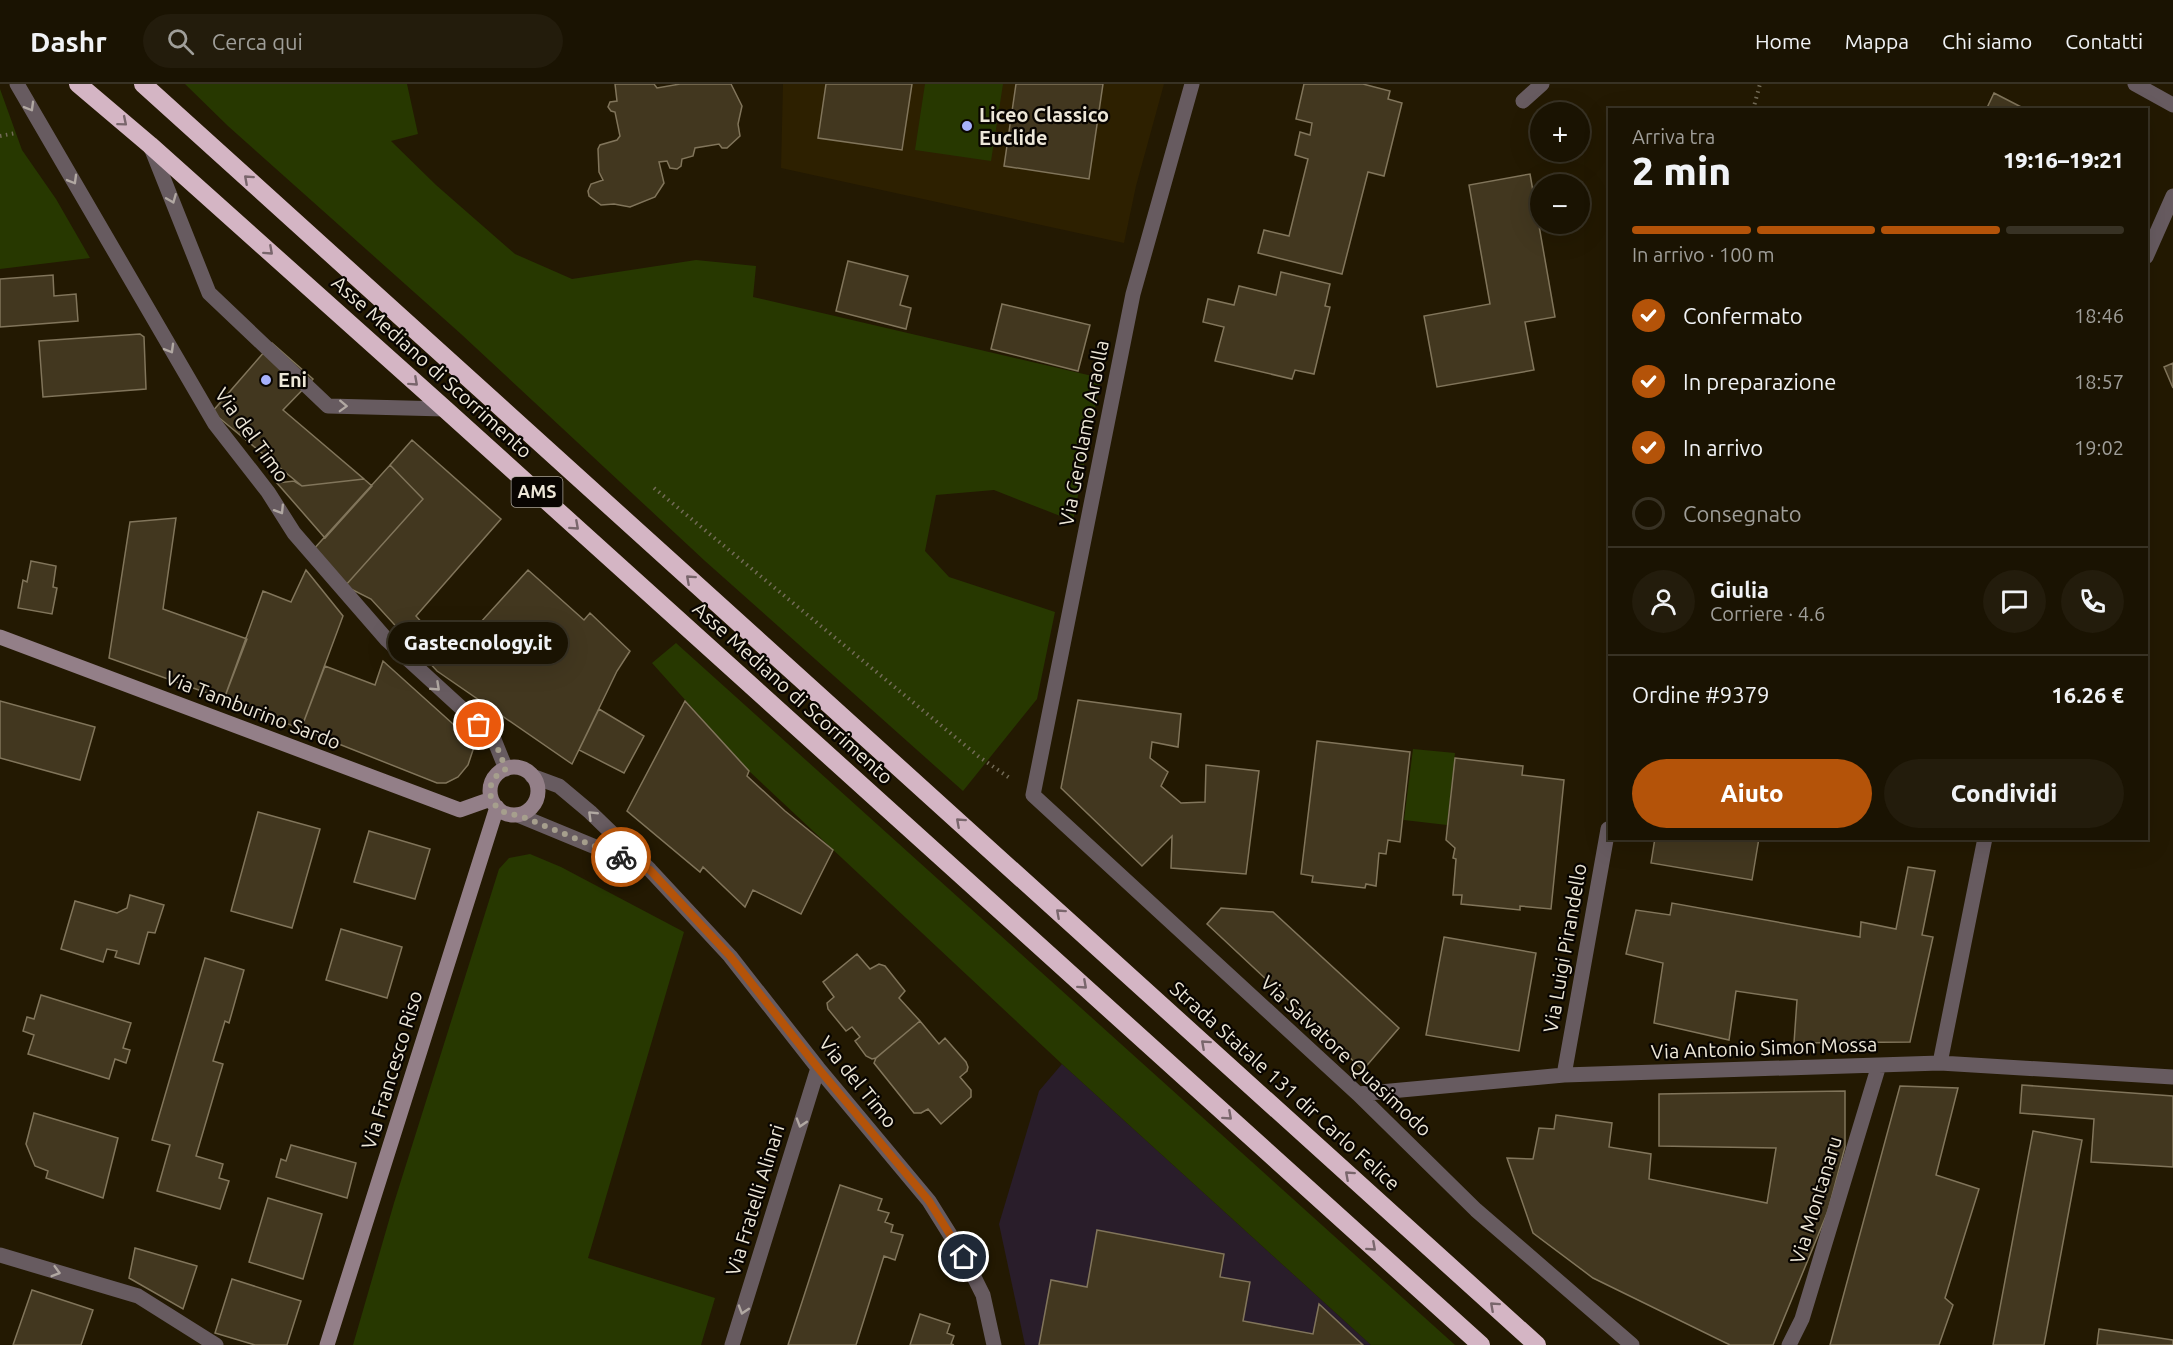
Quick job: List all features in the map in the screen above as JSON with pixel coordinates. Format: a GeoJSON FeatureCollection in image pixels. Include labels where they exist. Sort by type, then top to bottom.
{"type":"FeatureCollection","features":[{"type":"Feature","properties":{"kind":"highway","name":"Asse Mediano di Scorrimento"},"geometry":{"type":"LineString","coordinates":[[78,84],[150,145],[445,409],[1481,1345]]}},
{"type":"Feature","properties":{"kind":"highway","name":"Asse Mediano di Scorrimento"},"geometry":{"type":"LineString","coordinates":[[143,84],[1004,861]]}},
{"type":"Feature","properties":{"kind":"highway","name":"Strada Statale 131 dir Carlo Felice"},"geometry":{"type":"LineString","coordinates":[[1004,861],[1537,1345]]}},
{"type":"Feature","properties":{"kind":"street","name":"Via del Timo"},"geometry":{"type":"LineString","coordinates":[[17,84],[215,424],[268,492],[294,533],[387,640],[493,737],[506,769]]}},
{"type":"Feature","properties":{"kind":"street","name":"Via Gerolamo Araolla"},"geometry":{"type":"LineString","coordinates":[[1033,795],[1133,294],[1192,84]]}},
{"type":"Feature","properties":{"kind":"street"},"geometry":{"type":"LineString","coordinates":[[1523,101],[1542,84]]}},
{"type":"Feature","properties":{"kind":"street"},"geometry":{"type":"LineString","coordinates":[[2134,84],[2173,105]]}},
{"type":"Feature","properties":{"kind":"street"},"geometry":{"type":"LineString","coordinates":[[150,145],[209,293],[328,405],[445,409]]}},
{"type":"Feature","properties":{"kind":"street"},"geometry":{"type":"LineString","coordinates":[[2148,252],[2173,196]]}},
{"type":"Feature","properties":{"kind":"street","name":"Via Tamburino Sardo"},"geometry":{"type":"LineString","coordinates":[[0,637],[460,810],[494,803]]}},
{"type":"Feature","properties":{"kind":"street"},"geometry":{"type":"LineString","coordinates":[[519,768],[532,776],[538,790],[531,808],[518,815],[505,813],[494,803],[491,789],[498,774],[506,769],[519,768]]}},
{"type":"Feature","properties":{"kind":"street","name":"Via del Timo"},"geometry":{"type":"LineString","coordinates":[[532,776],[559,786],[650,870],[730,956],[818,1068],[929,1201],[964,1257],[983,1295],[994,1345]]}},
{"type":"Feature","properties":{"kind":"street","name":"Via Salvatore Quasimodo"},"geometry":{"type":"LineString","coordinates":[[1033,795],[1358,1094],[1476,1210],[1632,1345]]}},
{"type":"Feature","properties":{"kind":"street","name":"Via Francesco Riso"},"geometry":{"type":"LineString","coordinates":[[327,1345],[494,803]]}},
{"type":"Feature","properties":{"kind":"street","name":"Via del Timo"},"geometry":{"type":"LineString","coordinates":[[518,815],[650,870]]}},
{"type":"Feature","properties":{"kind":"street","name":"Via Luigi Pirandello"},"geometry":{"type":"LineString","coordinates":[[1563,1075],[1608,829]]}},
{"type":"Feature","properties":{"kind":"street"},"geometry":{"type":"LineString","coordinates":[[1940,1063],[1984,840]]}},
{"type":"Feature","properties":{"kind":"street","name":"Via Antonio Simon Mossa"},"geometry":{"type":"LineString","coordinates":[[1358,1094],[1563,1075],[1940,1063],[2173,1077]]}},
{"type":"Feature","properties":{"kind":"street","name":"Via Montanaru"},"geometry":{"type":"LineString","coordinates":[[1789,1345],[1802,1319],[1879,1065]]}},
{"type":"Feature","properties":{"kind":"street","name":"Via Fratelli Alinari"},"geometry":{"type":"LineString","coordinates":[[732,1345],[818,1068]]}},
{"type":"Feature","properties":{"kind":"street"},"geometry":{"type":"LineString","coordinates":[[0,1255],[138,1296],[216,1345]]}},
{"type":"Feature","properties":{"kind":"path"},"geometry":{"type":"LineString","coordinates":[[1754,108],[1760,84]]}},
{"type":"Feature","properties":{"kind":"path"},"geometry":{"type":"LineString","coordinates":[[654,488],[978,756],[1033,795]]}},
{"type":"Feature","properties":{"kind":"shaded area","name":"Liceo Classico Euclide"},"geometry":{"type":"Polygon","coordinates":[[[783,84],[1164,84],[1136,186],[1124,243],[781,168],[783,84]]]}},
{"type":"Feature","properties":{"kind":"shaded area"},"geometry":{"type":"Polygon","coordinates":[[[1062,1064],[1371,1345],[1025,1345],[999,1224],[1039,1091],[1062,1064]]]}},
{"type":"Feature","properties":{"kind":"green space"},"geometry":{"type":"Polygon","coordinates":[[[185,84],[407,84],[418,134],[391,141],[436,185],[515,254],[572,279],[696,260],[756,266],[753,297],[1101,378],[1073,521],[994,490],[936,495],[925,551],[949,577],[1055,612],[1037,699],[963,791],[705,561],[461,334],[228,126],[185,84]]]}},
{"type":"Feature","properties":{"kind":"green space"},"geometry":{"type":"Polygon","coordinates":[[[925,84],[1003,84],[991,161],[915,150],[925,84]]]}},
{"type":"Feature","properties":{"kind":"green space"},"geometry":{"type":"Polygon","coordinates":[[[0,89],[22,150],[56,199],[90,258],[0,269],[0,89]]]}},
{"type":"Feature","properties":{"kind":"green space"},"geometry":{"type":"Polygon","coordinates":[[[676,643],[1455,1345],[1371,1345],[1062,1064],[749,771],[652,663],[676,643]]]}},
{"type":"Feature","properties":{"kind":"green space"},"geometry":{"type":"Polygon","coordinates":[[[1413,749],[1455,753],[1447,825],[1404,820],[1413,749]]]}},
{"type":"Feature","properties":{"kind":"green space"},"geometry":{"type":"Polygon","coordinates":[[[530,854],[561,867],[684,932],[588,1258],[715,1298],[701,1345],[353,1345],[394,1203],[499,869],[509,858],[530,854]]]}},
{"type":"Feature","properties":{"kind":"building"},"geometry":{"type":"Polygon","coordinates":[[[615,84],[654,84],[657,88],[680,84],[731,84],[742,106],[738,124],[740,136],[727,148],[722,148],[719,144],[695,148],[693,156],[682,159],[681,166],[677,169],[670,168],[667,161],[659,162],[664,183],[655,197],[630,207],[614,204],[601,205],[589,196],[588,191],[591,184],[603,180],[599,172],[598,149],[600,145],[617,140],[620,136],[615,112],[608,107],[610,102],[617,101],[615,84]]]}},
{"type":"Feature","properties":{"kind":"building"},"geometry":{"type":"Polygon","coordinates":[[[826,84],[912,84],[902,150],[818,138],[826,84]]]}},
{"type":"Feature","properties":{"kind":"building"},"geometry":{"type":"Polygon","coordinates":[[[1016,84],[1103,84],[1089,179],[1004,166],[1016,84]]]}},
{"type":"Feature","properties":{"kind":"building"},"geometry":{"type":"Polygon","coordinates":[[[1304,84],[1363,84],[1390,91],[1388,99],[1402,103],[1384,176],[1368,172],[1342,274],[1258,253],[1264,230],[1289,236],[1308,159],[1295,155],[1300,132],[1310,135],[1312,123],[1296,119],[1304,84]]]}},
{"type":"Feature","properties":{"kind":"building"},"geometry":{"type":"Polygon","coordinates":[[[1994,93],[2023,108],[1987,108],[1994,93]]]}},
{"type":"Feature","properties":{"kind":"building"},"geometry":{"type":"Polygon","coordinates":[[[1530,174],[1530,234],[1540,234],[1555,317],[1525,322],[1534,370],[1437,387],[1424,316],[1490,304],[1469,185],[1530,174]]]}},
{"type":"Feature","properties":{"kind":"building"},"geometry":{"type":"Polygon","coordinates":[[[848,261],[908,276],[900,305],[911,308],[906,329],[836,311],[848,261]]]}},
{"type":"Feature","properties":{"kind":"building"},"geometry":{"type":"Polygon","coordinates":[[[1281,272],[1330,284],[1325,306],[1330,307],[1314,374],[1295,370],[1292,379],[1215,361],[1224,327],[1203,322],[1208,299],[1234,305],[1239,286],[1276,295],[1281,272]]]}},
{"type":"Feature","properties":{"kind":"building"},"geometry":{"type":"Polygon","coordinates":[[[53,275],[54,296],[76,294],[78,321],[0,327],[0,279],[53,275]]]}},
{"type":"Feature","properties":{"kind":"building"},"geometry":{"type":"Polygon","coordinates":[[[1002,304],[1090,325],[1078,371],[991,349],[1002,304]]]}},
{"type":"Feature","properties":{"kind":"building"},"geometry":{"type":"Polygon","coordinates":[[[140,334],[144,337],[146,389],[43,397],[39,341],[140,334]]]}},
{"type":"Feature","properties":{"kind":"building"},"geometry":{"type":"Polygon","coordinates":[[[272,343],[313,379],[283,410],[364,479],[302,486],[212,412],[272,343]]]}},
{"type":"Feature","properties":{"kind":"building"},"geometry":{"type":"Polygon","coordinates":[[[2173,363],[2173,388],[2164,367],[2173,363]]]}},
{"type":"Feature","properties":{"kind":"building"},"geometry":{"type":"Polygon","coordinates":[[[412,440],[501,519],[416,616],[451,655],[528,570],[584,620],[590,613],[630,651],[617,671],[572,764],[437,671],[371,599],[345,586],[423,499],[390,465],[412,440]]]}},
{"type":"Feature","properties":{"kind":"building"},"geometry":{"type":"Polygon","coordinates":[[[390,465],[423,499],[345,586],[312,551],[390,465]]]}},
{"type":"Feature","properties":{"kind":"building"},"geometry":{"type":"Polygon","coordinates":[[[364,479],[372,486],[325,538],[277,483],[294,481],[302,486],[364,479]]]}},
{"type":"Feature","properties":{"kind":"building"},"geometry":{"type":"Polygon","coordinates":[[[176,518],[163,609],[247,639],[224,699],[109,658],[130,522],[176,518]]]}},
{"type":"Feature","properties":{"kind":"building"},"geometry":{"type":"Polygon","coordinates":[[[31,561],[56,566],[53,587],[57,588],[52,614],[18,608],[23,580],[27,582],[31,561]]]}},
{"type":"Feature","properties":{"kind":"building"},"geometry":{"type":"Polygon","coordinates":[[[306,570],[343,616],[301,729],[224,699],[263,591],[291,602],[306,570]]]}},
{"type":"Feature","properties":{"kind":"building"},"geometry":{"type":"Polygon","coordinates":[[[383,661],[473,742],[468,765],[458,777],[446,783],[437,783],[301,729],[325,666],[375,685],[383,661]]]}},
{"type":"Feature","properties":{"kind":"building"},"geometry":{"type":"Polygon","coordinates":[[[1078,700],[1181,714],[1178,747],[1152,742],[1150,758],[1168,772],[1161,786],[1181,803],[1205,802],[1206,765],[1259,771],[1246,874],[1171,868],[1172,836],[1142,866],[1061,788],[1078,700]]]}},
{"type":"Feature","properties":{"kind":"building"},"geometry":{"type":"Polygon","coordinates":[[[0,701],[95,727],[80,780],[0,758],[0,701]]]}},
{"type":"Feature","properties":{"kind":"building"},"geometry":{"type":"Polygon","coordinates":[[[685,701],[749,771],[747,776],[833,850],[801,914],[753,890],[745,907],[703,867],[700,872],[627,811],[685,701]]]}},
{"type":"Feature","properties":{"kind":"building"},"geometry":{"type":"Polygon","coordinates":[[[599,709],[644,736],[624,773],[579,750],[599,709]]]}},
{"type":"Feature","properties":{"kind":"building"},"geometry":{"type":"Polygon","coordinates":[[[1317,741],[1410,752],[1400,842],[1388,840],[1386,854],[1379,853],[1376,886],[1366,884],[1365,888],[1312,882],[1313,876],[1301,874],[1317,741]]]}},
{"type":"Feature","properties":{"kind":"building"},"geometry":{"type":"Polygon","coordinates":[[[1455,758],[1523,766],[1522,775],[1564,780],[1551,909],[1520,906],[1520,910],[1461,904],[1462,895],[1453,895],[1455,848],[1446,840],[1455,758]]]}},
{"type":"Feature","properties":{"kind":"building"},"geometry":{"type":"Polygon","coordinates":[[[258,812],[320,829],[292,928],[231,911],[258,812]]]}},
{"type":"Feature","properties":{"kind":"building"},"geometry":{"type":"Polygon","coordinates":[[[369,831],[430,849],[415,899],[354,882],[369,831]]]}},
{"type":"Feature","properties":{"kind":"building"},"geometry":{"type":"Polygon","coordinates":[[[1655,840],[1759,840],[1752,880],[1651,863],[1655,840]]]}},
{"type":"Feature","properties":{"kind":"building"},"geometry":{"type":"Polygon","coordinates":[[[1908,867],[1935,871],[1922,935],[1933,937],[1910,1042],[1794,1043],[1797,1000],[1736,991],[1729,1040],[1654,1023],[1663,963],[1626,954],[1636,910],[1670,915],[1672,903],[1860,937],[1861,922],[1896,929],[1908,867]]]}},
{"type":"Feature","properties":{"kind":"building"},"geometry":{"type":"Polygon","coordinates":[[[130,895],[164,905],[155,933],[148,932],[139,964],[115,957],[117,951],[107,949],[103,962],[61,949],[75,901],[117,913],[127,908],[130,895]]]}},
{"type":"Feature","properties":{"kind":"building"},"geometry":{"type":"Polygon","coordinates":[[[1221,908],[1273,912],[1399,1028],[1363,1070],[1207,924],[1221,908]]]}},
{"type":"Feature","properties":{"kind":"building"},"geometry":{"type":"Polygon","coordinates":[[[341,929],[402,947],[387,998],[326,980],[341,929]]]}},
{"type":"Feature","properties":{"kind":"building"},"geometry":{"type":"Polygon","coordinates":[[[1444,937],[1536,953],[1519,1051],[1426,1035],[1444,937]]]}},
{"type":"Feature","properties":{"kind":"building"},"geometry":{"type":"Polygon","coordinates":[[[857,954],[870,969],[879,964],[885,966],[905,991],[899,998],[920,1021],[872,1059],[866,1056],[855,1041],[860,1037],[852,1027],[846,1031],[828,1009],[827,1003],[834,997],[823,982],[857,954]]]}},
{"type":"Feature","properties":{"kind":"building"},"geometry":{"type":"Polygon","coordinates":[[[205,958],[244,970],[229,1023],[225,1021],[213,1061],[223,1064],[196,1156],[223,1164],[219,1178],[229,1181],[220,1209],[157,1191],[170,1145],[152,1140],[205,958]]]}},
{"type":"Feature","properties":{"kind":"building"},"geometry":{"type":"Polygon","coordinates":[[[41,995],[131,1023],[123,1048],[130,1050],[126,1063],[115,1059],[109,1079],[28,1054],[34,1035],[23,1031],[27,1017],[34,1019],[41,995]]]}},
{"type":"Feature","properties":{"kind":"building"},"geometry":{"type":"Polygon","coordinates":[[[920,1021],[939,1044],[945,1038],[968,1067],[960,1077],[971,1090],[971,1097],[941,1124],[928,1109],[921,1113],[914,1113],[874,1063],[876,1058],[920,1021]]]}},
{"type":"Feature","properties":{"kind":"building"},"geometry":{"type":"Polygon","coordinates":[[[2022,1085],[2173,1096],[2173,1167],[2091,1162],[2094,1119],[2020,1113],[2022,1085]]]}},
{"type":"Feature","properties":{"kind":"building"},"geometry":{"type":"Polygon","coordinates":[[[1900,1086],[1958,1088],[1936,1175],[1979,1189],[1945,1298],[1953,1305],[1939,1345],[1830,1345],[1900,1086]]]}},
{"type":"Feature","properties":{"kind":"building"},"geometry":{"type":"Polygon","coordinates":[[[1845,1091],[1845,1147],[1828,1211],[1773,1345],[1730,1345],[1593,1278],[1533,1233],[1507,1158],[1533,1159],[1539,1128],[1554,1129],[1556,1115],[1612,1123],[1609,1147],[1651,1154],[1649,1179],[1767,1203],[1776,1148],[1659,1146],[1659,1094],[1845,1091]]]}},
{"type":"Feature","properties":{"kind":"building"},"geometry":{"type":"Polygon","coordinates":[[[34,1113],[118,1138],[103,1198],[46,1178],[48,1171],[35,1166],[26,1144],[34,1113]]]}},
{"type":"Feature","properties":{"kind":"building"},"geometry":{"type":"Polygon","coordinates":[[[2033,1131],[2082,1140],[2044,1345],[1993,1345],[2033,1131]]]}},
{"type":"Feature","properties":{"kind":"building"},"geometry":{"type":"Polygon","coordinates":[[[291,1145],[356,1163],[347,1198],[276,1177],[281,1159],[286,1161],[291,1145]]]}},
{"type":"Feature","properties":{"kind":"building"},"geometry":{"type":"Polygon","coordinates":[[[840,1185],[882,1199],[878,1210],[889,1213],[885,1222],[893,1225],[891,1232],[903,1235],[895,1260],[884,1256],[856,1345],[788,1345],[840,1185]]]}},
{"type":"Feature","properties":{"kind":"building"},"geometry":{"type":"Polygon","coordinates":[[[268,1198],[322,1214],[303,1279],[249,1262],[268,1198]]]}},
{"type":"Feature","properties":{"kind":"building"},"geometry":{"type":"Polygon","coordinates":[[[1097,1230],[1224,1254],[1220,1277],[1250,1282],[1243,1321],[1313,1334],[1319,1304],[1363,1345],[1039,1345],[1051,1280],[1087,1287],[1097,1230]]]}},
{"type":"Feature","properties":{"kind":"building"},"geometry":{"type":"Polygon","coordinates":[[[135,1248],[197,1266],[183,1309],[129,1278],[135,1248]]]}},
{"type":"Feature","properties":{"kind":"building"},"geometry":{"type":"Polygon","coordinates":[[[232,1279],[301,1301],[287,1345],[255,1345],[215,1333],[232,1279]]]}},
{"type":"Feature","properties":{"kind":"building"},"geometry":{"type":"Polygon","coordinates":[[[32,1290],[93,1310],[81,1345],[13,1345],[32,1290]]]}},
{"type":"Feature","properties":{"kind":"building"},"geometry":{"type":"Polygon","coordinates":[[[920,1314],[950,1324],[947,1333],[954,1336],[951,1344],[954,1345],[910,1345],[920,1314]]]}},
{"type":"Feature","properties":{"kind":"building"},"geometry":{"type":"Polygon","coordinates":[[[2099,1329],[2173,1340],[2173,1345],[2097,1345],[2099,1329]]]}},
{"type":"Feature","properties":{"kind":"way so far"},"geometry":{"type":"LineString","coordinates":[[479,725],[493,737],[506,769],[498,774],[491,785],[490,795],[499,810],[518,815],[621,857]]}},
{"type":"Feature","properties":{"kind":"place","name":"Liceo Classico Euclide"},"geometry":{"type":"Point","coordinates":[967,126]}},
{"type":"Feature","properties":{"kind":"place","name":"Eni"},"geometry":{"type":"Point","coordinates":[266,380]}},
{"type":"Feature","properties":{"kind":"place","name":"Gastecnology.it"},"geometry":{"type":"Point","coordinates":[479,725]}},
{"type":"Feature","properties":{"kind":"route"},"geometry":{"type":"LineString","coordinates":[[621,857],[650,870],[730,956],[818,1068],[929,1201],[964,1257]]}}]}
